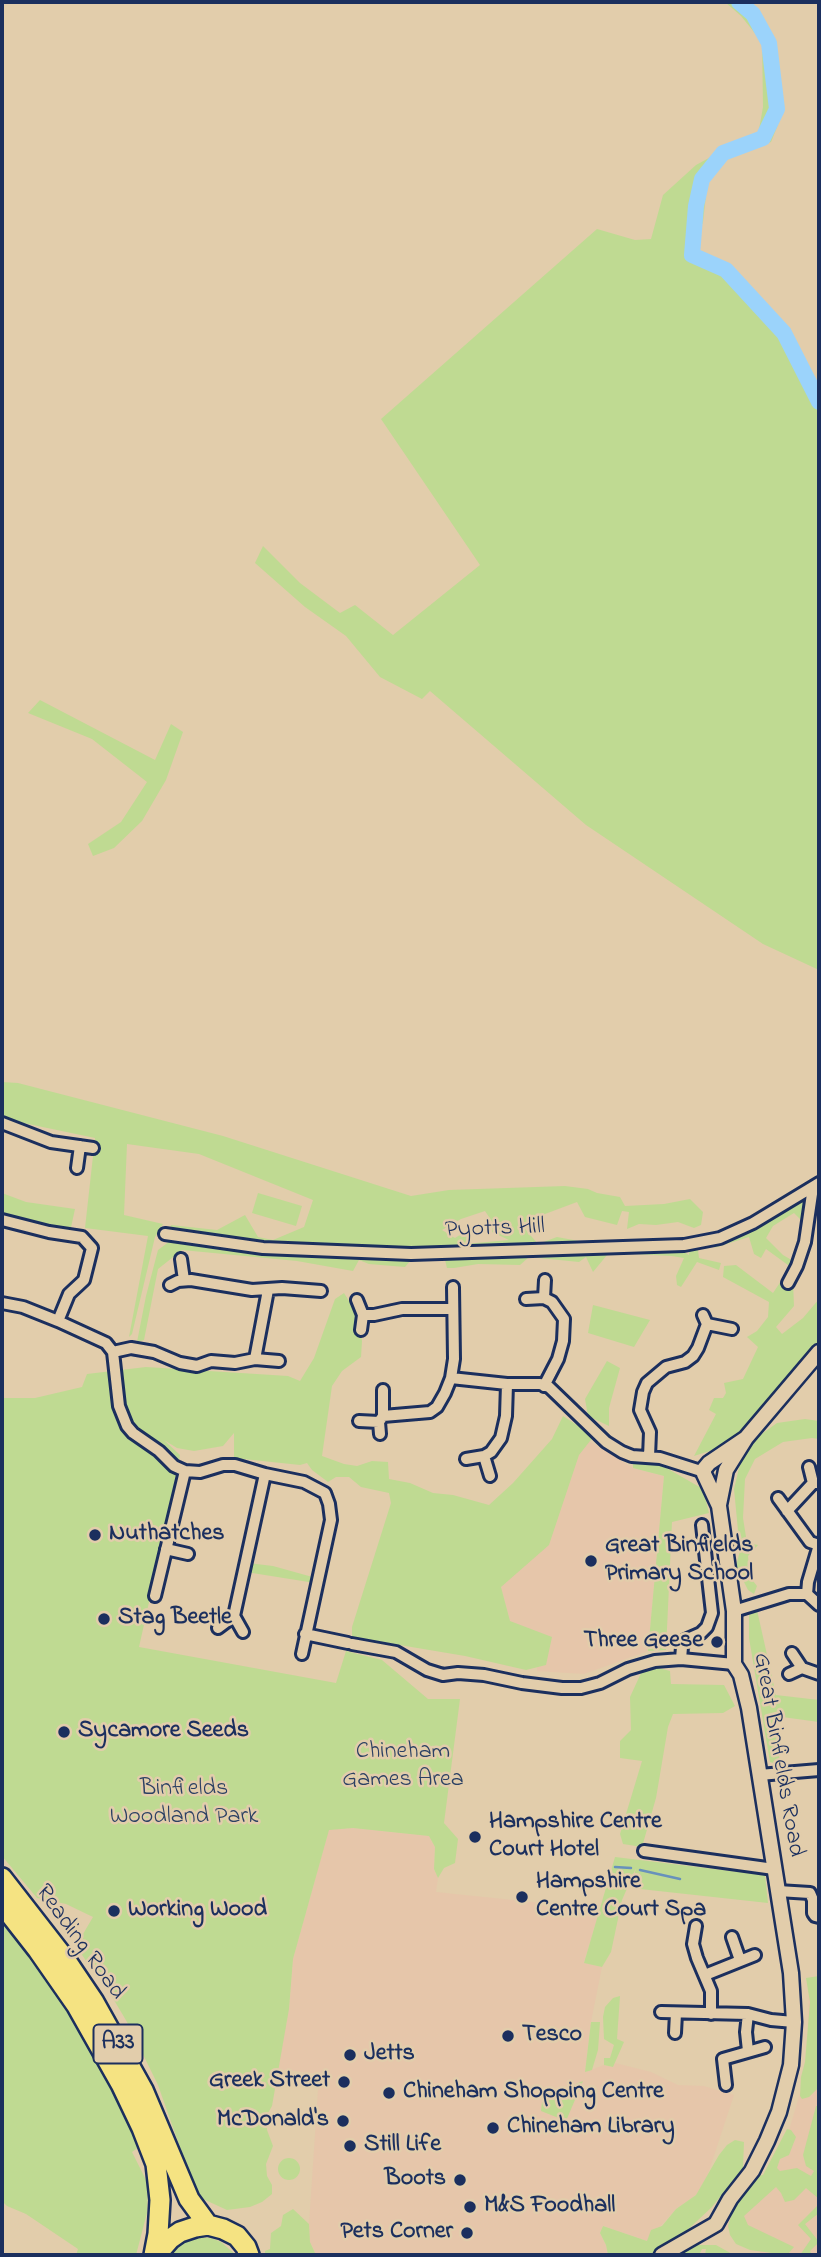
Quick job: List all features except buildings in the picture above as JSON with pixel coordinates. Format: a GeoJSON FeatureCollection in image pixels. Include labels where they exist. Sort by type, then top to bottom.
{"type":"FeatureCollection","features":[{"type":"Feature","properties":{"kind":"highway","name":"Reading Road"},"geometry":{"type":"LineString","coordinates":[[2,1878],[65,1959],[94,2002],[143,2090],[189,2199],[208,2225]]}},
{"type":"Feature","properties":{"kind":"highway","name":"Reading Road"},"geometry":{"type":"LineString","coordinates":[[2,1904],[77,2006],[116,2074],[142,2128],[156,2164],[160,2200],[155,2255]]}},
{"type":"Feature","properties":{"kind":"highway","name":"A33"},"geometry":{"type":"LineString","coordinates":[[155,2255],[180,2232],[208,2225]]}},
{"type":"Feature","properties":{"kind":"highway"},"geometry":{"type":"LineString","coordinates":[[208,2225],[237,2236],[246,2246],[249,2255]]}},
{"type":"Feature","properties":{"kind":"street"},"geometry":{"type":"LineString","coordinates":[[2,1123],[51,1142],[93,1148]]}},
{"type":"Feature","properties":{"kind":"street"},"geometry":{"type":"LineString","coordinates":[[77,1168],[80,1146]]}},
{"type":"Feature","properties":{"kind":"street","name":"Pyotts Hill"},"geometry":{"type":"LineString","coordinates":[[165,1234],[263,1248],[411,1254],[684,1245],[712,1240],[752,1223],[816,1185]]}},
{"type":"Feature","properties":{"kind":"street","name":"Pyotts Hill"},"geometry":{"type":"LineString","coordinates":[[788,1283],[805,1242],[816,1185]]}},
{"type":"Feature","properties":{"kind":"street"},"geometry":{"type":"LineString","coordinates":[[2,1220],[82,1237],[92,1248],[84,1280],[69,1294],[58,1321]]}},
{"type":"Feature","properties":{"kind":"street"},"geometry":{"type":"LineString","coordinates":[[181,1259],[184,1280]]}},
{"type":"Feature","properties":{"kind":"street"},"geometry":{"type":"LineString","coordinates":[[170,1285],[184,1280],[212,1282],[234,1288],[321,1291]]}},
{"type":"Feature","properties":{"kind":"street"},"geometry":{"type":"LineString","coordinates":[[544,1298],[545,1280]]}},
{"type":"Feature","properties":{"kind":"street"},"geometry":{"type":"LineString","coordinates":[[359,1421],[430,1412],[437,1407],[451,1377],[455,1342],[453,1287]]}},
{"type":"Feature","properties":{"kind":"street"},"geometry":{"type":"LineString","coordinates":[[255,1359],[268,1290]]}},
{"type":"Feature","properties":{"kind":"street"},"geometry":{"type":"LineString","coordinates":[[526,1299],[544,1298],[552,1302],[560,1310],[566,1326],[558,1359],[544,1386]]}},
{"type":"Feature","properties":{"kind":"street"},"geometry":{"type":"LineString","coordinates":[[357,1300],[363,1315],[361,1330]]}},
{"type":"Feature","properties":{"kind":"street"},"geometry":{"type":"LineString","coordinates":[[2,1303],[23,1307],[106,1343],[113,1352],[119,1406],[127,1426],[174,1465],[185,1471],[200,1472],[223,1465],[235,1465],[316,1486],[325,1493],[331,1520],[302,1654]]}},
{"type":"Feature","properties":{"kind":"street"},"geometry":{"type":"LineString","coordinates":[[363,1315],[402,1309],[453,1309]]}},
{"type":"Feature","properties":{"kind":"street"},"geometry":{"type":"LineString","coordinates":[[649,1457],[650,1432],[640,1410],[647,1383],[666,1367],[685,1363],[693,1356],[698,1348],[705,1319],[732,1329]]}},
{"type":"Feature","properties":{"kind":"street"},"geometry":{"type":"LineString","coordinates":[[113,1352],[131,1348],[154,1352],[180,1363],[197,1366],[211,1361],[279,1361]]}},
{"type":"Feature","properties":{"kind":"street"},"geometry":{"type":"LineString","coordinates":[[451,1377],[544,1386],[559,1395],[606,1442],[632,1456],[660,1458],[710,1471],[746,1438],[819,1352]]}},
{"type":"Feature","properties":{"kind":"street"},"geometry":{"type":"LineString","coordinates":[[466,1459],[484,1456],[495,1446],[505,1429],[507,1384]]}},
{"type":"Feature","properties":{"kind":"street"},"geometry":{"type":"LineString","coordinates":[[380,1434],[383,1390]]}},
{"type":"Feature","properties":{"kind":"street"},"geometry":{"type":"LineString","coordinates":[[484,1456],[490,1476]]}},
{"type":"Feature","properties":{"kind":"street"},"geometry":{"type":"LineString","coordinates":[[787,1511],[816,1483],[809,1467]]}},
{"type":"Feature","properties":{"kind":"street"},"geometry":{"type":"LineString","coordinates":[[155,1596],[185,1471]]}},
{"type":"Feature","properties":{"kind":"street","name":"Great Binfields Road"},"geometry":{"type":"LineString","coordinates":[[662,2255],[716,2224],[730,2199],[752,2171],[775,2124],[785,2092],[791,2065],[794,2022],[791,1973],[749,1708],[741,1675],[734,1664],[734,1611],[719,1506],[710,1471]]}},
{"type":"Feature","properties":{"kind":"street"},"geometry":{"type":"LineString","coordinates":[[218,1628],[234,1616],[265,1474]]}},
{"type":"Feature","properties":{"kind":"street"},"geometry":{"type":"LineString","coordinates":[[778,1497],[810,1542],[819,1545],[807,1594]]}},
{"type":"Feature","properties":{"kind":"street"},"geometry":{"type":"LineString","coordinates":[[681,1659],[685,1640],[701,1633],[707,1627],[712,1613],[702,1525]]}},
{"type":"Feature","properties":{"kind":"street"},"geometry":{"type":"LineString","coordinates":[[166,1549],[188,1554]]}},
{"type":"Feature","properties":{"kind":"street"},"geometry":{"type":"LineString","coordinates":[[734,1611],[789,1594],[807,1594],[819,1605]]}},
{"type":"Feature","properties":{"kind":"street"},"geometry":{"type":"LineString","coordinates":[[234,1616],[243,1632]]}},
{"type":"Feature","properties":{"kind":"street"},"geometry":{"type":"LineString","coordinates":[[305,1634],[397,1652],[427,1670],[443,1675],[484,1675],[562,1688],[581,1688],[646,1663],[681,1659],[734,1664]]}},
{"type":"Feature","properties":{"kind":"street"},"geometry":{"type":"LineString","coordinates":[[792,1653],[802,1668],[819,1674]]}},
{"type":"Feature","properties":{"kind":"street"},"geometry":{"type":"LineString","coordinates":[[789,1674],[802,1668]]}},
{"type":"Feature","properties":{"kind":"street"},"geometry":{"type":"LineString","coordinates":[[759,1775],[819,1770]]}},
{"type":"Feature","properties":{"kind":"street"},"geometry":{"type":"LineString","coordinates":[[644,1851],[774,1869]]}},
{"type":"Feature","properties":{"kind":"street"},"geometry":{"type":"LineString","coordinates":[[778,1891],[810,1893],[813,1913],[819,1917]]}},
{"type":"Feature","properties":{"kind":"street"},"geometry":{"type":"LineString","coordinates":[[696,1926],[693,1944],[711,1991],[712,2014]]}},
{"type":"Feature","properties":{"kind":"street"},"geometry":{"type":"LineString","coordinates":[[732,1937],[740,1959]]}},
{"type":"Feature","properties":{"kind":"street"},"geometry":{"type":"LineString","coordinates":[[679,1941],[693,1944]]}},
{"type":"Feature","properties":{"kind":"street"},"geometry":{"type":"LineString","coordinates":[[705,1975],[755,1955]]}},
{"type":"Feature","properties":{"kind":"street"},"geometry":{"type":"LineString","coordinates":[[661,2012],[748,2014],[794,2022]]}},
{"type":"Feature","properties":{"kind":"street"},"geometry":{"type":"LineString","coordinates":[[675,2033],[676,2013]]}},
{"type":"Feature","properties":{"kind":"street"},"geometry":{"type":"LineString","coordinates":[[748,2014],[748,2051]]}},
{"type":"Feature","properties":{"kind":"street"},"geometry":{"type":"LineString","coordinates":[[726,2085],[723,2059],[765,2047]]}},
{"type":"Feature","properties":{"kind":"shaded area","name":"Great Binfields Primary School"},"geometry":{"type":"Polygon","coordinates":[[[578,1434],[633,1468],[664,1476],[648,1651],[584,1674],[537,1671],[537,1645],[510,1621],[501,1587],[578,1434]]]}},
{"type":"Feature","properties":{"kind":"shaded area"},"geometry":{"type":"Polygon","coordinates":[[[353,1828],[429,1836],[435,1847],[434,1869],[438,1878],[436,1892],[600,1909],[584,1962],[602,1967],[585,2072],[604,2065],[613,2067],[615,2063],[651,2072],[678,2085],[704,2086],[734,2095],[707,2177],[696,2195],[676,2209],[647,2241],[603,2226],[600,2233],[608,2255],[316,2255],[310,2242],[309,2224],[319,2074],[277,2069],[289,2009],[293,1959],[329,1829],[353,1828]]]}},
{"type":"Feature","properties":{"kind":"shaded area"},"geometry":{"type":"Polygon","coordinates":[[[809,1980],[819,1980],[819,2255],[763,2255],[725,2226],[732,2212],[758,2187],[786,2140],[807,2070],[809,1980]]]}},
{"type":"Feature","properties":{"kind":"green space"},"geometry":{"type":"Polygon","coordinates":[[[725,2],[749,2],[756,8],[774,41],[783,112],[771,142],[732,155],[708,177],[703,222],[692,249],[751,290],[819,394],[819,970],[763,944],[586,825],[430,691],[422,699],[380,677],[346,636],[305,607],[255,563],[263,546],[300,583],[340,613],[355,605],[393,635],[480,565],[381,419],[597,229],[635,240],[651,239],[663,195],[696,165],[758,135],[763,107],[762,42],[741,16],[725,2]]]}},
{"type":"Feature","properties":{"kind":"green space"},"geometry":{"type":"Polygon","coordinates":[[[40,700],[155,760],[171,724],[183,732],[166,780],[142,821],[114,848],[93,856],[88,844],[121,822],[147,782],[92,739],[28,713],[40,700]]]}},
{"type":"Feature","properties":{"kind":"green space"},"geometry":{"type":"Polygon","coordinates":[[[2,1082],[18,1083],[223,1136],[411,1196],[449,1190],[565,1186],[620,1197],[625,1206],[664,1204],[690,1199],[703,1212],[701,1225],[694,1228],[678,1222],[639,1224],[627,1229],[629,1212],[622,1211],[617,1225],[585,1217],[577,1202],[545,1214],[533,1222],[522,1222],[538,1244],[557,1237],[590,1243],[634,1241],[634,1249],[681,1250],[689,1255],[689,1249],[698,1250],[699,1258],[721,1263],[719,1270],[697,1262],[681,1287],[677,1285],[676,1276],[684,1258],[672,1256],[607,1255],[593,1272],[586,1257],[579,1262],[529,1257],[520,1265],[478,1264],[454,1268],[447,1268],[445,1260],[411,1260],[405,1267],[369,1264],[359,1260],[353,1271],[297,1261],[182,1250],[158,1269],[144,1340],[137,1342],[158,1250],[174,1238],[171,1225],[217,1230],[245,1215],[258,1237],[273,1240],[304,1227],[313,1200],[199,1154],[127,1144],[124,1215],[163,1224],[155,1237],[132,1334],[129,1337],[148,1236],[85,1228],[95,1138],[14,1121],[2,1116],[2,1082]],[[485,1211],[461,1219],[442,1230],[455,1238],[466,1231],[471,1239],[465,1244],[509,1240],[492,1232],[493,1223],[485,1211]]]}},
{"type":"Feature","properties":{"kind":"green space"},"geometry":{"type":"Polygon","coordinates":[[[2,1193],[26,1202],[75,1209],[70,1232],[2,1220],[2,1193]]]}},
{"type":"Feature","properties":{"kind":"green space"},"geometry":{"type":"Polygon","coordinates":[[[258,1193],[302,1206],[296,1226],[252,1213],[258,1193]]]}},
{"type":"Feature","properties":{"kind":"green space"},"geometry":{"type":"Polygon","coordinates":[[[810,1198],[803,1222],[794,1213],[773,1226],[766,1238],[783,1255],[795,1262],[792,1268],[766,1249],[761,1258],[754,1254],[749,1237],[714,1248],[802,1199],[810,1198]]]}},
{"type":"Feature","properties":{"kind":"green space"},"geometry":{"type":"Polygon","coordinates":[[[736,1265],[773,1293],[785,1275],[793,1282],[794,1306],[776,1327],[782,1334],[803,1318],[819,1299],[819,1342],[740,1438],[694,1456],[716,1414],[709,1410],[714,1398],[723,1398],[726,1393],[724,1383],[743,1379],[758,1347],[747,1337],[757,1331],[768,1317],[769,1302],[723,1277],[724,1266],[736,1265]]]}},
{"type":"Feature","properties":{"kind":"green space","name":"Binfields Woodland Park"},"geometry":{"type":"Polygon","coordinates":[[[344,1293],[357,1314],[362,1341],[361,1357],[342,1371],[332,1386],[322,1456],[357,1466],[372,1461],[388,1462],[389,1479],[410,1483],[433,1493],[453,1495],[489,1505],[513,1483],[552,1439],[563,1416],[594,1436],[579,1455],[549,1545],[501,1587],[510,1621],[552,1637],[546,1665],[526,1670],[465,1656],[352,1637],[352,1627],[391,1503],[389,1493],[361,1487],[349,1477],[336,1477],[328,1482],[307,1463],[300,1465],[234,1458],[234,1433],[223,1446],[194,1451],[177,1448],[164,1440],[180,1455],[139,1647],[336,1683],[346,1651],[382,1660],[428,1699],[460,1699],[444,1823],[458,1839],[455,1863],[444,1868],[438,1878],[434,1869],[435,1847],[429,1836],[353,1828],[329,1830],[293,1959],[289,2009],[272,2106],[267,2115],[267,2130],[273,2146],[266,2164],[272,2194],[250,2207],[227,2210],[203,2199],[194,2187],[158,2085],[127,2022],[98,1973],[93,1971],[76,1946],[93,1917],[66,1904],[37,1898],[2,1856],[2,1398],[35,1398],[82,1387],[87,1374],[146,1367],[288,1376],[300,1381],[314,1358],[335,1299],[344,1293]]]}},
{"type":"Feature","properties":{"kind":"green space"},"geometry":{"type":"Polygon","coordinates":[[[593,1305],[650,1320],[634,1347],[588,1333],[593,1305]]]}},
{"type":"Feature","properties":{"kind":"green space"},"geometry":{"type":"Polygon","coordinates":[[[607,1361],[620,1368],[609,1408],[609,1426],[588,1416],[585,1399],[607,1361]]]}},
{"type":"Feature","properties":{"kind":"green space"},"geometry":{"type":"Polygon","coordinates":[[[805,1419],[819,1421],[819,1439],[783,1442],[755,1459],[745,1479],[743,1518],[747,1543],[758,1545],[748,1556],[750,1577],[757,1586],[754,1594],[748,1590],[736,1566],[740,1551],[734,1489],[740,1464],[756,1438],[777,1423],[805,1419]]]}},
{"type":"Feature","properties":{"kind":"green space"},"geometry":{"type":"Polygon","coordinates":[[[633,1461],[663,1466],[703,1489],[709,1513],[672,1522],[666,1650],[648,1651],[664,1476],[633,1468],[633,1461]]]}},
{"type":"Feature","properties":{"kind":"green space"},"geometry":{"type":"Polygon","coordinates":[[[248,1563],[273,1566],[316,1578],[315,1583],[246,1572],[248,1563]]]}},
{"type":"Feature","properties":{"kind":"green space"},"geometry":{"type":"Polygon","coordinates":[[[757,1610],[776,1695],[819,1700],[819,1722],[775,1716],[777,1750],[782,1766],[770,1762],[749,1638],[749,1615],[757,1610]]]}},
{"type":"Feature","properties":{"kind":"green space"},"geometry":{"type":"Polygon","coordinates":[[[655,1667],[670,1671],[671,1684],[724,1685],[735,1706],[723,1713],[673,1714],[668,1727],[656,1798],[642,1847],[623,1844],[620,1834],[642,1761],[620,1758],[620,1741],[631,1730],[630,1697],[642,1671],[655,1667]]]}},
{"type":"Feature","properties":{"kind":"green space"},"geometry":{"type":"Polygon","coordinates":[[[615,1857],[739,1872],[760,1872],[765,1875],[768,1903],[631,1888],[636,1868],[622,1900],[611,1952],[602,1967],[584,1963],[615,1857]]]}},
{"type":"Feature","properties":{"kind":"green space"},"geometry":{"type":"Polygon","coordinates":[[[2,1911],[39,1956],[143,2144],[132,2152],[148,2184],[147,2213],[136,2255],[76,2255],[78,2249],[2,2201],[2,1911]]]}},
{"type":"Feature","properties":{"kind":"green space"},"geometry":{"type":"Polygon","coordinates":[[[819,1976],[819,2087],[809,2097],[802,2099],[801,2077],[805,2062],[810,2002],[806,1978],[819,1976]]]}},
{"type":"Feature","properties":{"kind":"green space"},"geometry":{"type":"Polygon","coordinates":[[[620,1996],[617,2039],[624,2042],[613,2067],[604,2065],[604,2058],[610,2058],[614,2045],[604,2039],[603,2017],[605,2007],[613,1998],[620,1996]]]}},
{"type":"Feature","properties":{"kind":"green space"},"geometry":{"type":"Polygon","coordinates":[[[591,2022],[600,2022],[598,2050],[592,2070],[585,2072],[591,2022]]]}},
{"type":"Feature","properties":{"kind":"green space"},"geometry":{"type":"Polygon","coordinates":[[[583,2081],[566,2121],[541,2111],[542,2102],[547,2096],[583,2081]]]}},
{"type":"Feature","properties":{"kind":"green space"},"geometry":{"type":"Polygon","coordinates":[[[816,2106],[819,2106],[819,2199],[806,2188],[794,2200],[785,2202],[776,2187],[744,2216],[748,2225],[794,2247],[787,2255],[750,2250],[736,2244],[728,2226],[736,2200],[754,2177],[763,2175],[787,2129],[796,2137],[789,2155],[780,2159],[777,2168],[780,2171],[797,2168],[811,2176],[814,2171],[806,2166],[803,2155],[816,2106]]]}},
{"type":"Feature","properties":{"kind":"green space"},"geometry":{"type":"Polygon","coordinates":[[[735,2140],[744,2142],[743,2168],[712,2207],[681,2236],[657,2255],[608,2255],[600,2233],[603,2226],[647,2241],[651,2230],[662,2226],[676,2209],[696,2195],[719,2155],[735,2140]]]}},
{"type":"Feature","properties":{"kind":"green space"},"geometry":{"type":"Polygon","coordinates":[[[289,2158],[299,2165],[300,2169],[293,2179],[289,2180],[279,2173],[278,2169],[285,2159],[289,2158]]]}},
{"type":"Feature","properties":{"kind":"green space"},"geometry":{"type":"Polygon","coordinates":[[[819,2204],[819,2213],[805,2224],[819,2242],[810,2251],[812,2255],[800,2255],[811,2239],[798,2225],[819,2204]]]}},
{"type":"Feature","properties":{"kind":"green space"},"geometry":{"type":"Polygon","coordinates":[[[293,2209],[309,2224],[310,2242],[316,2255],[265,2255],[265,2251],[270,2249],[271,2233],[281,2226],[283,2215],[293,2209]]]}},
{"type":"Feature","properties":{"kind":"green space"},"geometry":{"type":"Polygon","coordinates":[[[195,2237],[221,2242],[236,2255],[166,2255],[180,2242],[195,2237]]]}},
{"type":"Feature","properties":{"kind":"green space"},"geometry":{"type":"Polygon","coordinates":[[[694,2245],[716,2245],[734,2255],[705,2255],[706,2249],[702,2249],[699,2255],[679,2255],[694,2245]]]}},
{"type":"Feature","properties":{"kind":"waterway"},"geometry":{"type":"LineString","coordinates":[[739,2],[753,14],[769,43],[777,109],[763,138],[723,153],[702,179],[696,206],[692,255],[726,270],[784,333],[819,402]]}},
{"type":"Feature","properties":{"kind":"waterway"},"geometry":{"type":"LineString","coordinates":[[615,1867],[631,1868]]}},
{"type":"Feature","properties":{"kind":"waterway"},"geometry":{"type":"LineString","coordinates":[[640,1870],[680,1879]]}},
{"type":"Feature","properties":{"kind":"place","name":"Nuthatches"},"geometry":{"type":"Point","coordinates":[95,1535]}},
{"type":"Feature","properties":{"kind":"place","name":"Great Binfields Primary School"},"geometry":{"type":"Point","coordinates":[591,1561]}},
{"type":"Feature","properties":{"kind":"place","name":"Stag Beetle"},"geometry":{"type":"Point","coordinates":[104,1619]}},
{"type":"Feature","properties":{"kind":"place","name":"Three Geese"},"geometry":{"type":"Point","coordinates":[717,1642]}},
{"type":"Feature","properties":{"kind":"place","name":"Sycamore Seeds"},"geometry":{"type":"Point","coordinates":[64,1732]}},
{"type":"Feature","properties":{"kind":"place","name":"Hampshire Centre Court Hotel"},"geometry":{"type":"Point","coordinates":[475,1837]}},
{"type":"Feature","properties":{"kind":"place","name":"Hampshire Centre Court Spa"},"geometry":{"type":"Point","coordinates":[522,1897]}},
{"type":"Feature","properties":{"kind":"place","name":"Working Wood"},"geometry":{"type":"Point","coordinates":[114,1911]}},
{"type":"Feature","properties":{"kind":"place","name":"Tesco"},"geometry":{"type":"Point","coordinates":[508,2036]}},
{"type":"Feature","properties":{"kind":"place","name":"Jetts"},"geometry":{"type":"Point","coordinates":[350,2055]}},
{"type":"Feature","properties":{"kind":"place","name":"Greek Street"},"geometry":{"type":"Point","coordinates":[344,2082]}},
{"type":"Feature","properties":{"kind":"place","name":"Chineham Shopping Centre"},"geometry":{"type":"Point","coordinates":[389,2093]}},
{"type":"Feature","properties":{"kind":"place","name":"McDonald's"},"geometry":{"type":"Point","coordinates":[343,2121]}},
{"type":"Feature","properties":{"kind":"place","name":"Chineham Library"},"geometry":{"type":"Point","coordinates":[493,2128]}},
{"type":"Feature","properties":{"kind":"place","name":"Still Life"},"geometry":{"type":"Point","coordinates":[350,2146]}},
{"type":"Feature","properties":{"kind":"place","name":"Boots"},"geometry":{"type":"Point","coordinates":[460,2180]}},
{"type":"Feature","properties":{"kind":"place","name":"M&S Foodhall"},"geometry":{"type":"Point","coordinates":[470,2207]}},
{"type":"Feature","properties":{"kind":"place","name":"Pets Corner"},"geometry":{"type":"Point","coordinates":[467,2233]}},
{"type":"Feature","properties":{"kind":"park label","name":"Chineham Games Area"},"geometry":{"type":"Point","coordinates":[403,1767]}}]}
